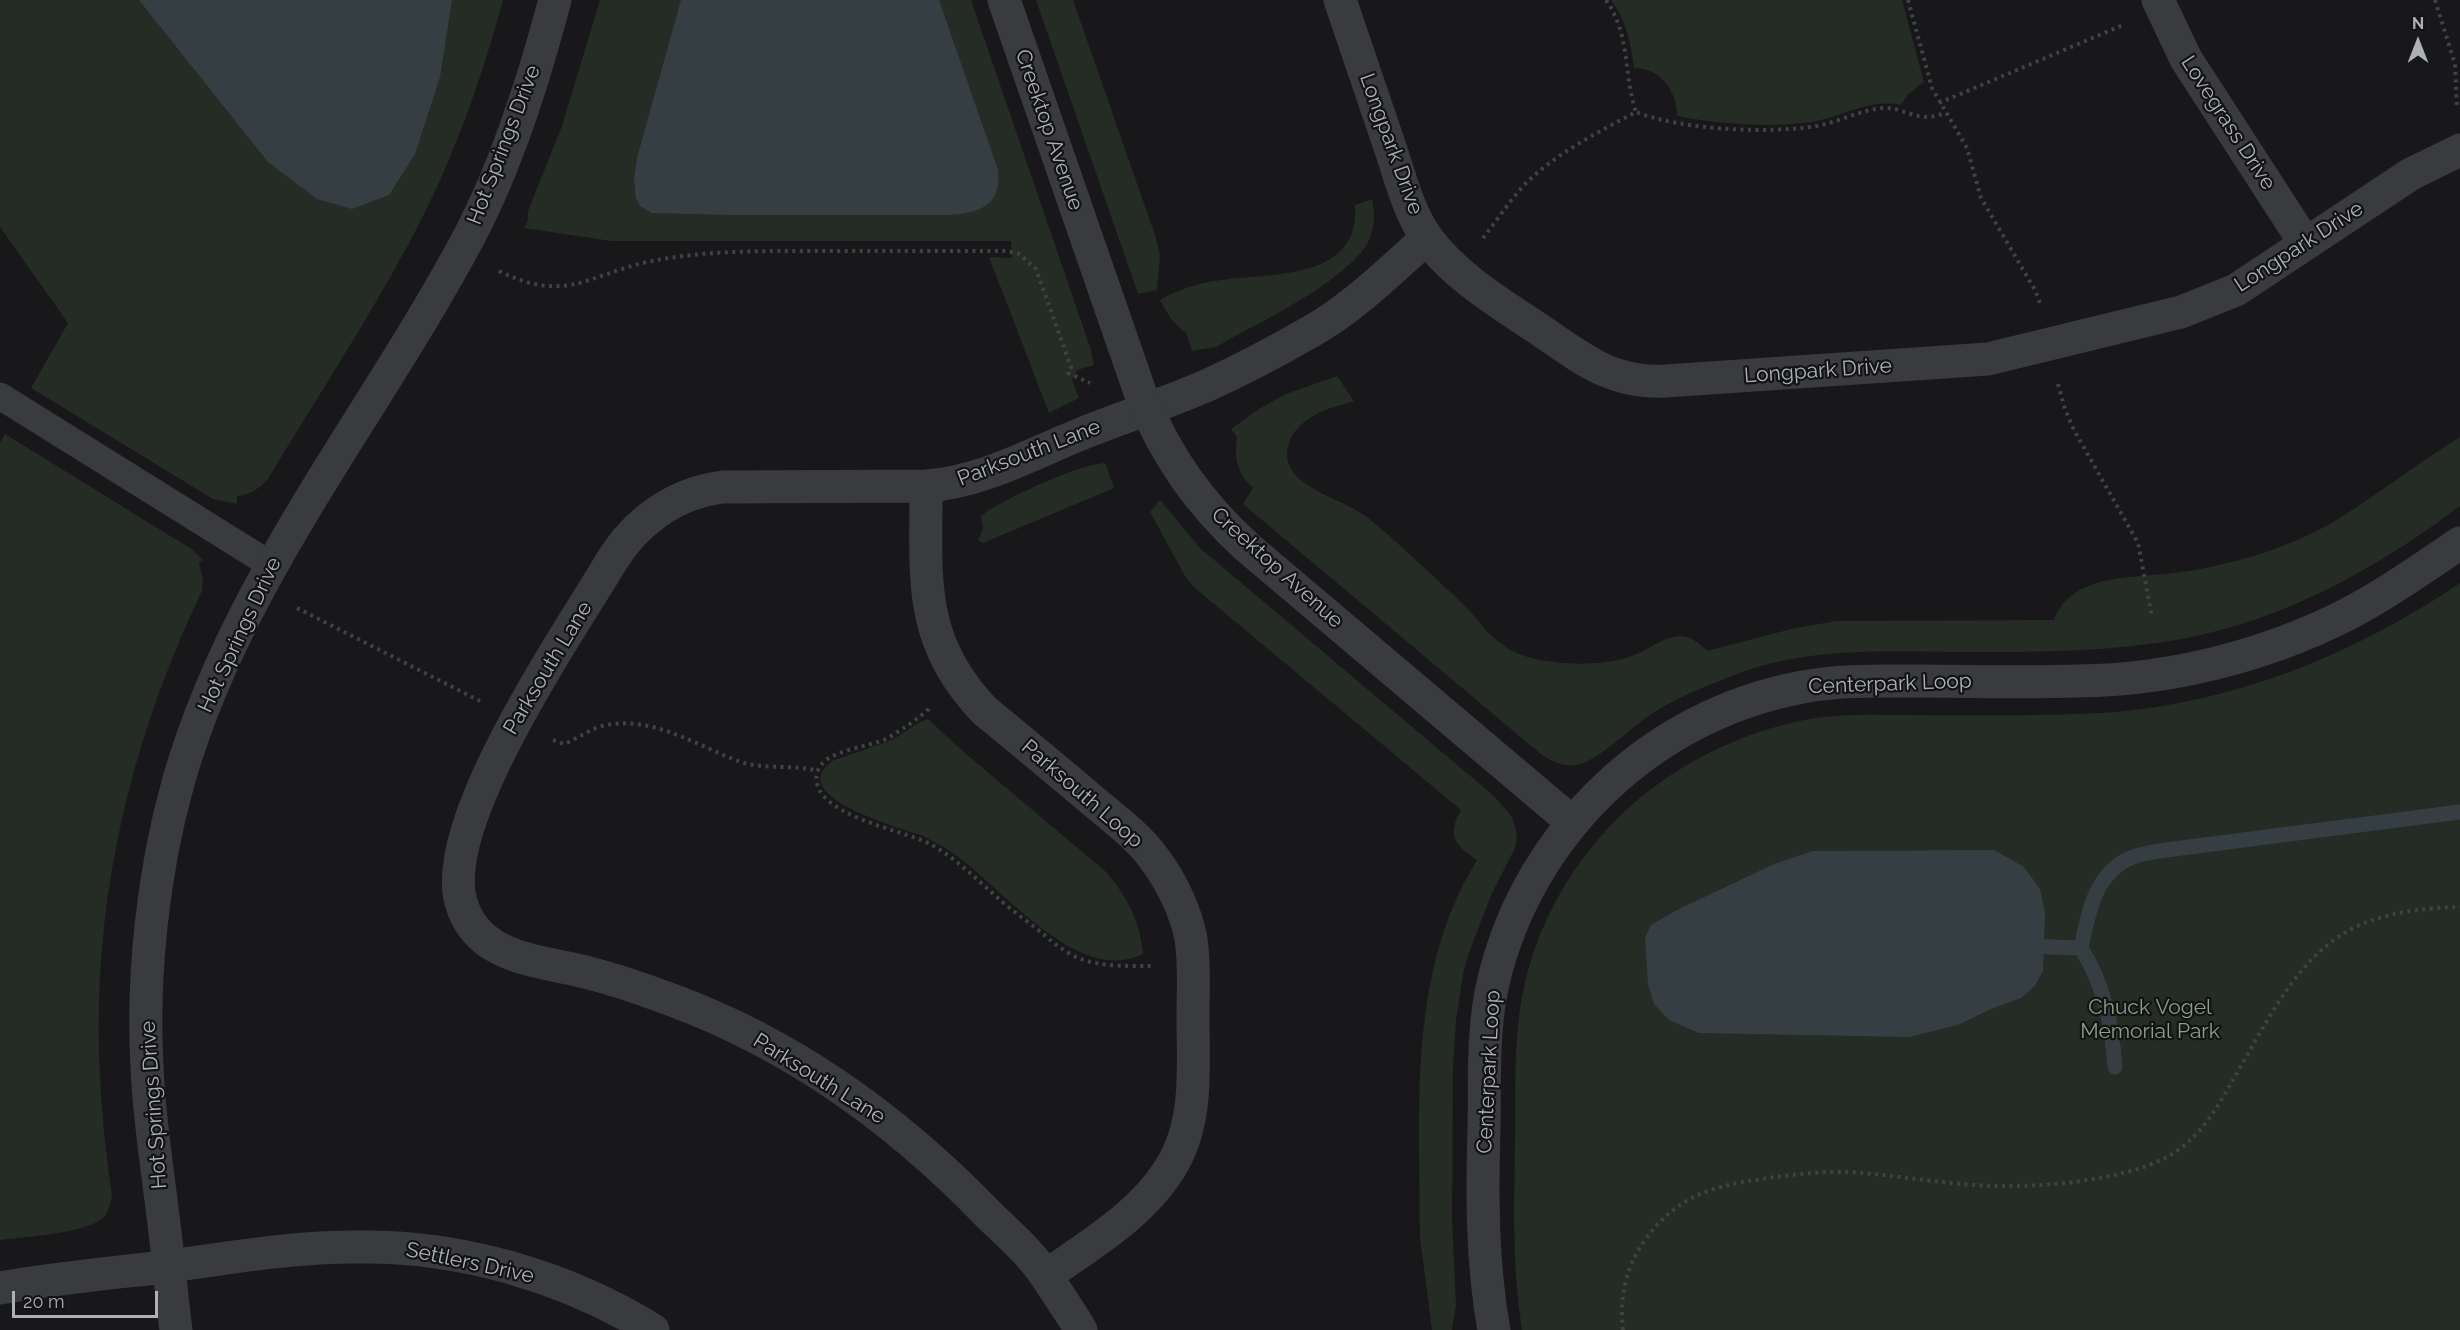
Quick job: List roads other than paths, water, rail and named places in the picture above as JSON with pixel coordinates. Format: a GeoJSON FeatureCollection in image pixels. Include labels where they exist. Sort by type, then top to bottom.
{"type":"FeatureCollection","features":[{"type":"Feature","properties":{"kind":"street","name":"Hot Springs Drive"},"geometry":{"type":"LineString","coordinates":[[176,1330],[147,1067],[147,996],[156,894],[167,828],[178,782],[227,652],[271,565],[434,299],[471,232],[494,182],[519,115],[555,0]]}},
{"type":"Feature","properties":{"kind":"street","name":"Creektop Avenue"},"geometry":{"type":"LineString","coordinates":[[1004,0],[1117,330],[1160,438],[1185,480],[1224,525],[1572,822]]}},
{"type":"Feature","properties":{"kind":"street","name":"Longpark Drive"},"geometry":{"type":"LineString","coordinates":[[1340,0],[1410,203],[1427,238],[1456,269],[1485,292],[1588,363],[1618,377],[1652,382],[1966,361],[2006,356],[2196,307],[2236,290],[2411,174],[2460,150]]}},
{"type":"Feature","properties":{"kind":"street","name":"Lovegrass Drive"},"geometry":{"type":"LineString","coordinates":[[2158,0],[2186,58],[2305,243]]}},
{"type":"Feature","properties":{"kind":"street","name":"Parksouth Lane"},"geometry":{"type":"LineString","coordinates":[[1081,1330],[1028,1253],[936,1161],[887,1120],[828,1079],[747,1033],[682,1004],[590,973],[521,958],[498,950],[475,929],[464,911],[458,890],[458,869],[465,838],[490,772],[507,737],[616,554],[643,523],[684,496],[708,488],[733,486],[926,486],[966,480],[1209,384],[1311,332],[1349,305],[1427,238]]}},
{"type":"Feature","properties":{"kind":"street","name":"Parksouth Loop"},"geometry":{"type":"LineString","coordinates":[[926,486],[927,572],[930,608],[938,642],[951,669],[966,691],[985,711],[1145,847],[1167,879],[1191,938],[1194,1079],[1191,1109],[1181,1149],[1168,1173],[1142,1204],[1046,1276]]}},
{"type":"Feature","properties":{"kind":"street","name":"Centerpark Loop"},"geometry":{"type":"LineString","coordinates":[[1494,1330],[1485,1265],[1483,1183],[1486,1038],[1490,999],[1511,927],[1545,860],[1572,822],[1610,781],[1654,747],[1714,715],[1761,697],[1825,683],[2102,681],[2192,668],[2250,653],[2326,624],[2392,589],[2460,543]]}},
{"type":"Feature","properties":{"kind":"street","name":"Settlers Drive"},"geometry":{"type":"LineString","coordinates":[[0,1288],[93,1274],[317,1248],[365,1247],[431,1251],[553,1281],[604,1302],[653,1330]]}},
{"type":"Feature","properties":{"kind":"lane"},"geometry":{"type":"LineString","coordinates":[[0,396],[271,565]]}},
{"type":"Feature","properties":{"kind":"waterway"},"geometry":{"type":"LineString","coordinates":[[2115,1067],[2106,1005],[2096,976],[2081,948],[2095,895],[2110,872],[2120,864],[2137,856],[2166,850],[2460,812]]}},
{"type":"Feature","properties":{"kind":"waterway"},"geometry":{"type":"LineString","coordinates":[[2024,946],[2081,948]]}},
{"type":"Feature","properties":{"kind":"park label","name":"Chuck Vogel Memorial Park"},"geometry":{"type":"Point","coordinates":[2150,1020]}}]}
